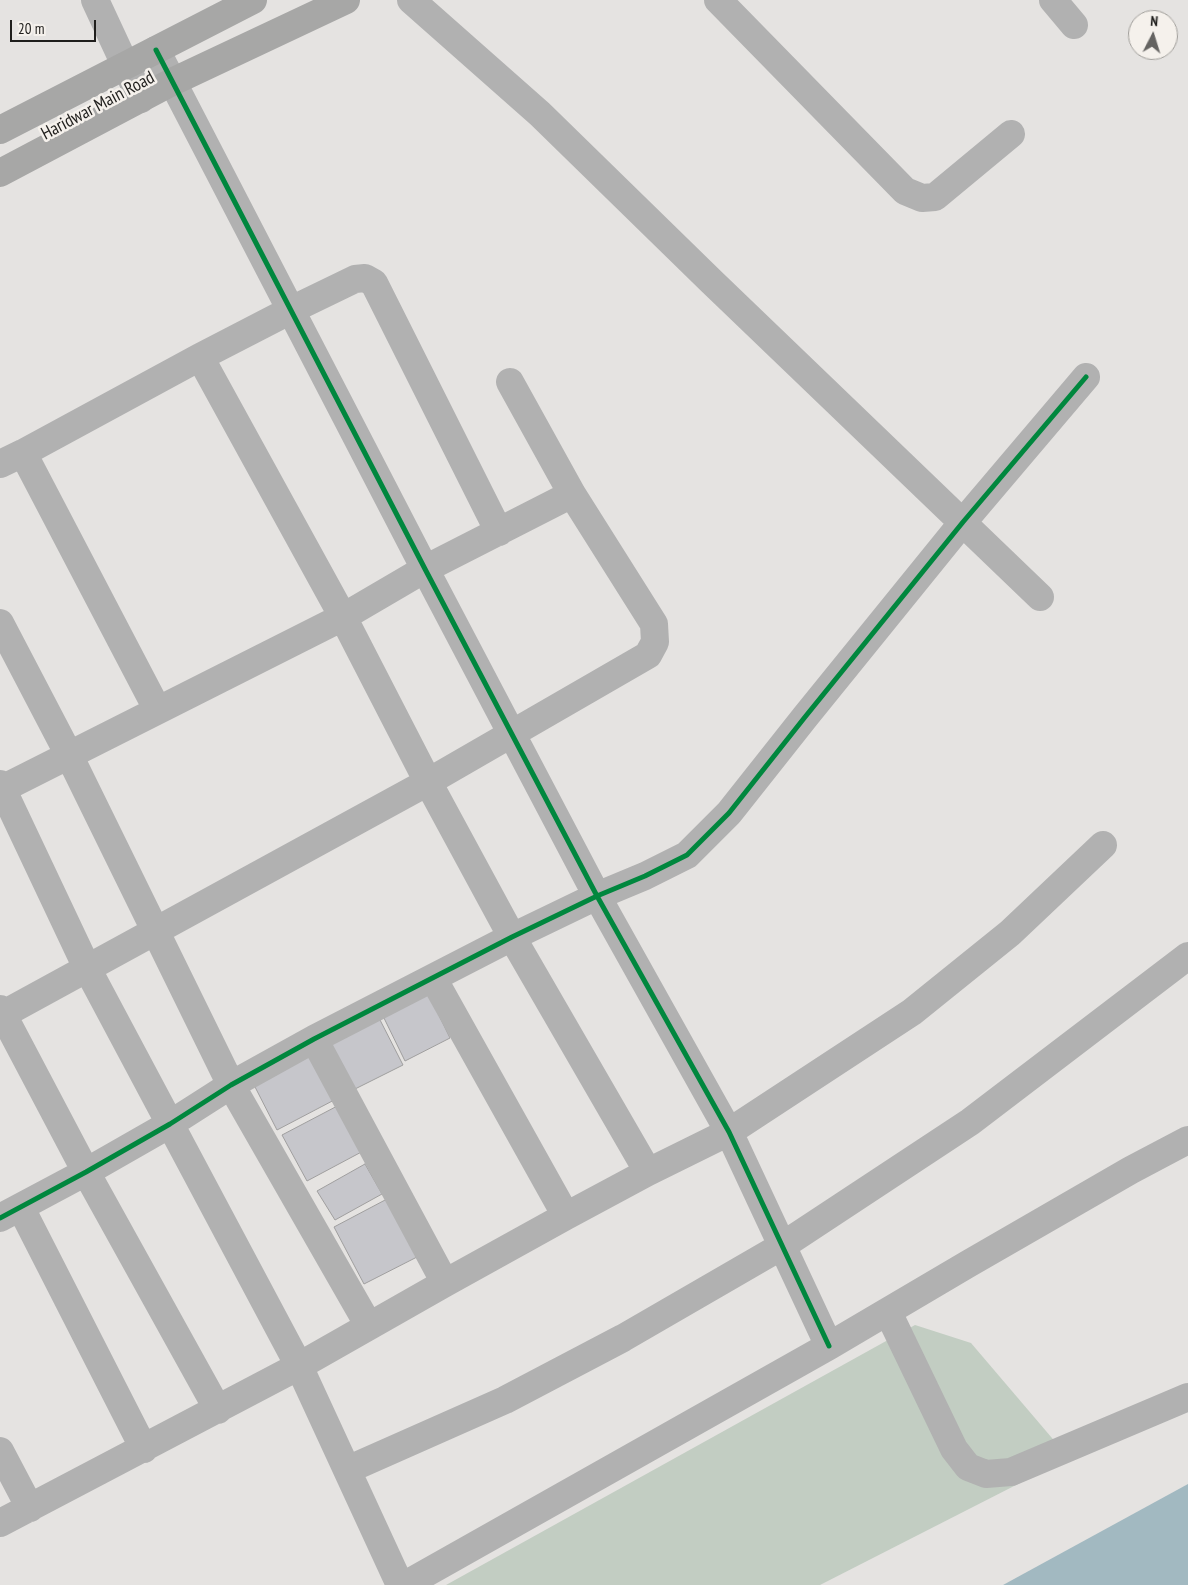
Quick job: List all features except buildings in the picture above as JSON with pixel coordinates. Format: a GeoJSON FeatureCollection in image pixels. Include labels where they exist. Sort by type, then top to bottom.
{"type":"FeatureCollection","features":[{"type":"Feature","properties":{"kind":"main road","name":"Haridwar Main Road"},"geometry":{"type":"LineString","coordinates":[[0,130],[253,0]]}},
{"type":"Feature","properties":{"kind":"main road","name":"Haridwar Main Road"},"geometry":{"type":"LineString","coordinates":[[0,173],[172,82],[346,0]]}},
{"type":"Feature","properties":{"kind":"street"},"geometry":{"type":"LineString","coordinates":[[95,0],[140,99]]}},
{"type":"Feature","properties":{"kind":"street"},"geometry":{"type":"LineString","coordinates":[[411,0],[540,114],[1040,597]]}},
{"type":"Feature","properties":{"kind":"street"},"geometry":{"type":"LineString","coordinates":[[718,0],[906,191],[922,198],[935,198],[1011,134]]}},
{"type":"Feature","properties":{"kind":"street"},"geometry":{"type":"LineString","coordinates":[[1052,0],[1074,25]]}},
{"type":"Feature","properties":{"kind":"street"},"geometry":{"type":"LineString","coordinates":[[156,50],[597,896],[729,1132],[829,1346]]}},
{"type":"Feature","properties":{"kind":"street"},"geometry":{"type":"LineString","coordinates":[[157,709],[12,459],[200,356],[355,278],[365,278],[374,283],[499,532]]}},
{"type":"Feature","properties":{"kind":"street"},"geometry":{"type":"LineString","coordinates":[[200,356],[343,617],[428,782],[512,937],[648,1172]]}},
{"type":"Feature","properties":{"kind":"street"},"geometry":{"type":"LineString","coordinates":[[144,1449],[11,1213],[170,1124],[231,1085],[314,1039],[512,937],[687,855],[729,813],[804,717],[963,522],[1086,377]]}},
{"type":"Feature","properties":{"kind":"street"},"geometry":{"type":"LineString","coordinates":[[218,1410],[86,1172],[1,1013],[428,782],[648,654],[655,642],[654,624],[572,494],[510,382]]}},
{"type":"Feature","properties":{"kind":"street"},"geometry":{"type":"LineString","coordinates":[[400,1585],[299,1366],[86,968],[1,787],[69,755],[343,617],[425,569],[572,494]]}},
{"type":"Feature","properties":{"kind":"street"},"geometry":{"type":"LineString","coordinates":[[0,623],[69,755],[231,1085],[369,1326]]}},
{"type":"Feature","properties":{"kind":"street"},"geometry":{"type":"LineString","coordinates":[[0,1524],[299,1366],[566,1216],[648,1172],[729,1132],[912,1012],[1010,933],[1103,845]]}},
{"type":"Feature","properties":{"kind":"street"},"geometry":{"type":"LineString","coordinates":[[347,1470],[513,1395],[623,1338],[782,1246],[970,1122],[1188,956]]}},
{"type":"Feature","properties":{"kind":"street"},"geometry":{"type":"LineString","coordinates":[[433,978],[566,1216]]}},
{"type":"Feature","properties":{"kind":"street"},"geometry":{"type":"LineString","coordinates":[[314,1039],[445,1283]]}},
{"type":"Feature","properties":{"kind":"street"},"geometry":{"type":"LineString","coordinates":[[406,1585],[829,1346],[1037,1224],[1188,1140]]}},
{"type":"Feature","properties":{"kind":"street"},"geometry":{"type":"LineString","coordinates":[[888,1312],[954,1449],[968,1467],[986,1474],[1011,1472],[1188,1397]]}},
{"type":"Feature","properties":{"kind":"street"},"geometry":{"type":"LineString","coordinates":[[0,1451],[30,1508]]}},
{"type":"Feature","properties":{"kind":"shaded area"},"geometry":{"type":"Polygon","coordinates":[[[915,1325],[971,1343],[1069,1458],[820,1585],[446,1585],[915,1325]]]}},
{"type":"Feature","properties":{"kind":"water"},"geometry":{"type":"Polygon","coordinates":[[[1188,1484],[1188,1585],[1003,1585],[1188,1484]]]}},
{"type":"Feature","properties":{"kind":"cycle path"},"geometry":{"type":"LineString","coordinates":[[156,50],[597,896],[729,1132],[829,1346]]}},
{"type":"Feature","properties":{"kind":"cycle path"},"geometry":{"type":"LineString","coordinates":[[0,1218],[86,1172],[170,1124],[231,1085],[314,1039],[512,937],[687,855],[729,813],[963,522],[1086,377]]}}]}
